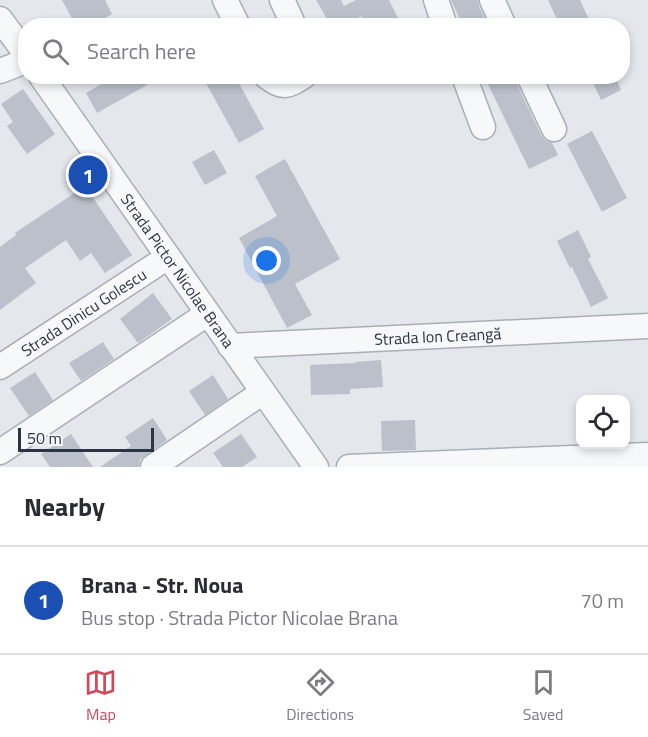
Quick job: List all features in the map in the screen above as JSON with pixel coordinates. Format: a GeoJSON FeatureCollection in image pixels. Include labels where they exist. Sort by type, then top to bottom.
{"type":"FeatureCollection","features":[{"type":"Feature","properties":{"kind":"street"},"geometry":{"type":"LineString","coordinates":[[225,0],[234,18]]}},
{"type":"Feature","properties":{"kind":"street"},"geometry":{"type":"LineString","coordinates":[[282,0],[290,18]]}},
{"type":"Feature","properties":{"kind":"street"},"geometry":{"type":"LineString","coordinates":[[436,0],[442,18]]}},
{"type":"Feature","properties":{"kind":"street"},"geometry":{"type":"LineString","coordinates":[[492,0],[500,18]]}},
{"type":"Feature","properties":{"kind":"street"},"geometry":{"type":"LineString","coordinates":[[0,19],[18,43]]}},
{"type":"Feature","properties":{"kind":"street"},"geometry":{"type":"LineString","coordinates":[[0,71],[18,64]]}},
{"type":"Feature","properties":{"kind":"street","name":"Strada Pictor Nicolae Brana"},"geometry":{"type":"LineString","coordinates":[[47,84],[315,467]]}},
{"type":"Feature","properties":{"kind":"street"},"geometry":{"type":"LineString","coordinates":[[276,84],[289,86],[292,84]]}},
{"type":"Feature","properties":{"kind":"street"},"geometry":{"type":"LineString","coordinates":[[467,84],[483,127]]}},
{"type":"Feature","properties":{"kind":"street"},"geometry":{"type":"LineString","coordinates":[[533,84],[554,129]]}},
{"type":"Feature","properties":{"kind":"street","name":"Strada Dinicu Golescu"},"geometry":{"type":"LineString","coordinates":[[0,367],[168,257]]}},
{"type":"Feature","properties":{"kind":"street"},"geometry":{"type":"LineString","coordinates":[[0,453],[207,314]]}},
{"type":"Feature","properties":{"kind":"street","name":"Strada Ion Creangă"},"geometry":{"type":"LineString","coordinates":[[230,346],[648,327]]}},
{"type":"Feature","properties":{"kind":"street"},"geometry":{"type":"LineString","coordinates":[[153,467],[263,392]]}},
{"type":"Feature","properties":{"kind":"street"},"geometry":{"type":"LineString","coordinates":[[349,467],[648,455]]}},
{"type":"Feature","properties":{"kind":"building"},"geometry":{"type":"Polygon","coordinates":[[[62,0],[105,0],[112,14],[105,18],[72,18],[62,0]]]}},
{"type":"Feature","properties":{"kind":"building"},"geometry":{"type":"Polygon","coordinates":[[[316,0],[341,0],[344,6],[356,0],[389,0],[398,18],[362,18],[361,16],[358,18],[326,18],[316,0]]]}},
{"type":"Feature","properties":{"kind":"building"},"geometry":{"type":"Polygon","coordinates":[[[451,0],[478,0],[484,18],[459,18],[451,0]]]}},
{"type":"Feature","properties":{"kind":"building"},"geometry":{"type":"Polygon","coordinates":[[[548,0],[580,0],[588,18],[556,18],[548,0]]]}},
{"type":"Feature","properties":{"kind":"building"},"geometry":{"type":"Polygon","coordinates":[[[101,84],[149,84],[97,113],[86,93],[101,84]]]}},
{"type":"Feature","properties":{"kind":"building"},"geometry":{"type":"Polygon","coordinates":[[[206,84],[239,84],[264,129],[239,143],[206,84]]]}},
{"type":"Feature","properties":{"kind":"building"},"geometry":{"type":"Polygon","coordinates":[[[488,84],[517,84],[541,135],[552,143],[558,155],[529,169],[488,84]]]}},
{"type":"Feature","properties":{"kind":"building"},"geometry":{"type":"Polygon","coordinates":[[[594,84],[618,84],[621,90],[601,100],[594,84]]]}},
{"type":"Feature","properties":{"kind":"building"},"geometry":{"type":"Polygon","coordinates":[[[23,89],[55,134],[27,154],[7,126],[13,122],[1,104],[23,89]]]}},
{"type":"Feature","properties":{"kind":"building"},"geometry":{"type":"Polygon","coordinates":[[[592,131],[627,198],[602,212],[567,144],[592,131]]]}},
{"type":"Feature","properties":{"kind":"building"},"geometry":{"type":"Polygon","coordinates":[[[214,150],[227,173],[205,185],[192,162],[214,150]]]}},
{"type":"Feature","properties":{"kind":"building"},"geometry":{"type":"Polygon","coordinates":[[[285,159],[340,259],[295,284],[312,315],[287,328],[239,238],[277,216],[255,176],[285,159]]]}},
{"type":"Feature","properties":{"kind":"building"},"geometry":{"type":"Polygon","coordinates":[[[85,186],[132,255],[105,273],[91,253],[80,261],[66,240],[25,268],[36,283],[0,310],[0,247],[16,235],[15,233],[85,186]]]}},
{"type":"Feature","properties":{"kind":"building"},"geometry":{"type":"Polygon","coordinates":[[[578,230],[591,257],[588,259],[608,298],[591,307],[557,241],[578,230]]]}},
{"type":"Feature","properties":{"kind":"building"},"geometry":{"type":"Polygon","coordinates":[[[153,293],[172,319],[138,343],[120,319],[153,293]]]}},
{"type":"Feature","properties":{"kind":"building"},"geometry":{"type":"Polygon","coordinates":[[[103,342],[114,359],[81,381],[69,363],[103,342]]]}},
{"type":"Feature","properties":{"kind":"building"},"geometry":{"type":"Polygon","coordinates":[[[381,360],[383,387],[350,389],[350,394],[311,395],[310,365],[381,360]]]}},
{"type":"Feature","properties":{"kind":"building"},"geometry":{"type":"Polygon","coordinates":[[[35,372],[53,400],[29,416],[10,388],[35,372]]]}},
{"type":"Feature","properties":{"kind":"building"},"geometry":{"type":"Polygon","coordinates":[[[213,375],[228,399],[205,415],[189,391],[213,375]]]}},
{"type":"Feature","properties":{"kind":"building"},"geometry":{"type":"Polygon","coordinates":[[[153,418],[167,440],[140,460],[139,467],[100,467],[131,446],[125,437],[153,418]]]}},
{"type":"Feature","properties":{"kind":"building"},"geometry":{"type":"Polygon","coordinates":[[[415,420],[416,450],[382,451],[381,421],[415,420]]]}},
{"type":"Feature","properties":{"kind":"building"},"geometry":{"type":"Polygon","coordinates":[[[71,434],[93,467],[50,467],[41,454],[71,434]]]}},
{"type":"Feature","properties":{"kind":"building"},"geometry":{"type":"Polygon","coordinates":[[[241,434],[257,457],[242,467],[223,467],[213,453],[241,434]]]}},
{"type":"Feature","properties":{"kind":"place","name":"Brana - Str. Noua"},"geometry":{"type":"Point","coordinates":[88,175]}}]}
